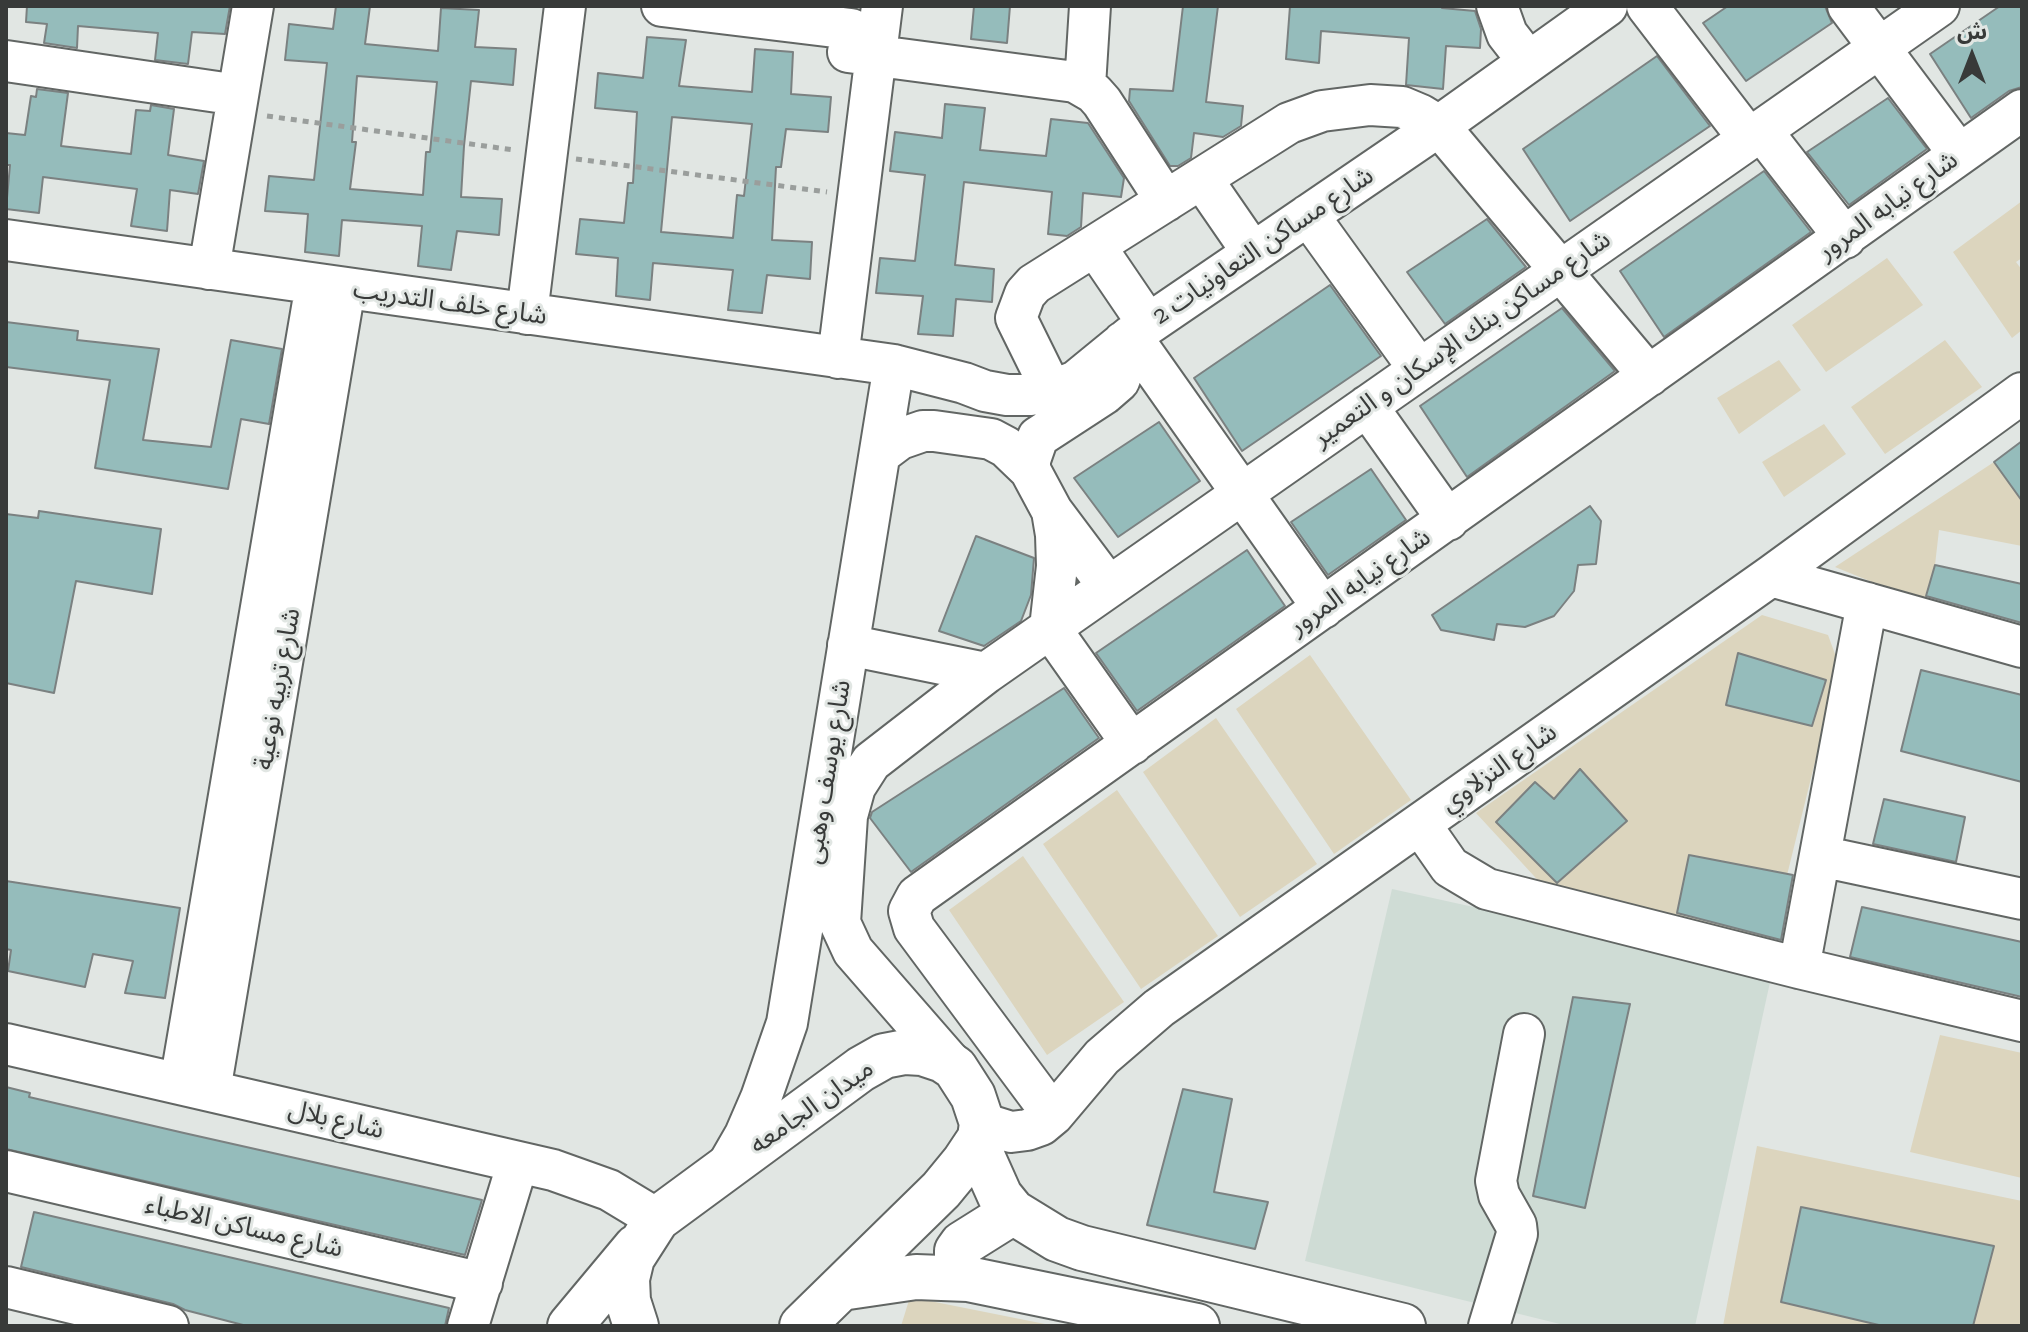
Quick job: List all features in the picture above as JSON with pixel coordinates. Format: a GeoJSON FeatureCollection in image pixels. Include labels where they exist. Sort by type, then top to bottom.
{"type":"FeatureCollection","features":[{"type":"Feature","properties":{"kind":"main road","name":"ميدان الجامعه"},"geometry":{"type":"LineString","coordinates":[[650,1230],[726,1168],[861,1069],[884,1056],[922,1053],[955,1068]]}},
{"type":"Feature","properties":{"kind":"main road"},"geometry":{"type":"LineString","coordinates":[[955,1068],[973,1096],[990,1178],[1013,1212],[1034,1227],[1082,1248],[1403,1326]]}},
{"type":"Feature","properties":{"kind":"main road"},"geometry":{"type":"LineString","coordinates":[[802,1326],[941,1190],[964,1162],[981,1131]]}},
{"type":"Feature","properties":{"kind":"main road"},"geometry":{"type":"LineString","coordinates":[[968,1279],[957,1267],[956,1259],[962,1244],[1013,1212]]}},
{"type":"Feature","properties":{"kind":"main road"},"geometry":{"type":"LineString","coordinates":[[570,1326],[650,1230]]}},
{"type":"Feature","properties":{"kind":"main road"},"geometry":{"type":"LineString","coordinates":[[636,1326],[628,1301],[627,1279],[632,1258],[650,1230]]}},
{"type":"Feature","properties":{"kind":"main road"},"geometry":{"type":"LineString","coordinates":[[841,1288],[904,1278],[968,1279],[1197,1326]]}},
{"type":"Feature","properties":{"kind":"street"},"geometry":{"type":"LineString","coordinates":[[209,269],[253,6]]}},
{"type":"Feature","properties":{"kind":"street"},"geometry":{"type":"LineString","coordinates":[[527,314],[565,6]]}},
{"type":"Feature","properties":{"kind":"street"},"geometry":{"type":"LineString","coordinates":[[662,6],[862,30],[1085,86],[1102,102],[1166,201]]}},
{"type":"Feature","properties":{"kind":"street"},"geometry":{"type":"LineString","coordinates":[[1085,86],[1090,6]]}},
{"type":"Feature","properties":{"kind":"street"},"geometry":{"type":"LineString","coordinates":[[1497,6],[1507,34],[1528,61]]}},
{"type":"Feature","properties":{"kind":"street","name":"شارع مساكن التعاونيات 2"},"geometry":{"type":"LineString","coordinates":[[894,365],[1007,395],[1052,391],[1076,381],[1134,334],[1439,126],[1607,6]]}},
{"type":"Feature","properties":{"kind":"street"},"geometry":{"type":"LineString","coordinates":[[1647,6],[1845,238]]}},
{"type":"Feature","properties":{"kind":"street"},"geometry":{"type":"LineString","coordinates":[[1848,6],[1959,154]]}},
{"type":"Feature","properties":{"kind":"street","name":"شارع مساكن بنك الإسكان و التعمير"},"geometry":{"type":"LineString","coordinates":[[986,673],[1939,6]]}},
{"type":"Feature","properties":{"kind":"street"},"geometry":{"type":"LineString","coordinates":[[826,356],[862,30]]}},
{"type":"Feature","properties":{"kind":"street"},"geometry":{"type":"LineString","coordinates":[[6,61],[238,95]]}},
{"type":"Feature","properties":{"kind":"street"},"geometry":{"type":"LineString","coordinates":[[1052,391],[1016,318],[1019,305],[1034,284],[1289,123],[1322,111],[1386,105],[1421,115],[1439,126],[1649,376]]}},
{"type":"Feature","properties":{"kind":"street","name":"شارع نيابه المرور"},"geometry":{"type":"LineString","coordinates":[[1053,1115],[914,928],[909,911],[917,896],[2022,110]]}},
{"type":"Feature","properties":{"kind":"street"},"geometry":{"type":"LineString","coordinates":[[1202,179],[1253,253]]}},
{"type":"Feature","properties":{"kind":"street"},"geometry":{"type":"LineString","coordinates":[[1308,215],[1419,369]]}},
{"type":"Feature","properties":{"kind":"street","name":"شارع خلف التدريب"},"geometry":{"type":"LineString","coordinates":[[6,240],[894,365]]}},
{"type":"Feature","properties":{"kind":"street"},"geometry":{"type":"LineString","coordinates":[[1095,246],[1134,334],[1323,608]]}},
{"type":"Feature","properties":{"kind":"street","name":"شارع تربيه نوعية"},"geometry":{"type":"LineString","coordinates":[[195,1087],[330,286]]}},
{"type":"Feature","properties":{"kind":"street"},"geometry":{"type":"LineString","coordinates":[[1030,470],[1032,450],[1038,437],[1119,381],[1134,334]]}},
{"type":"Feature","properties":{"kind":"street","name":"شارع يوسف وهبى"},"geometry":{"type":"LineString","coordinates":[[726,1168],[745,1135],[787,1023],[894,365]]}},
{"type":"Feature","properties":{"kind":"street","name":"شارع النزلاوي"},"geometry":{"type":"LineString","coordinates":[[981,1131],[1027,1130],[1053,1115],[1076,1085],[1129,1031],[1771,576],[2022,393]]}},
{"type":"Feature","properties":{"kind":"street"},"geometry":{"type":"LineString","coordinates":[[1367,406],[1448,520]]}},
{"type":"Feature","properties":{"kind":"street"},"geometry":{"type":"LineString","coordinates":[[880,454],[900,439],[923,431],[991,439],[1006,447],[1030,470],[1052,511],[1109,587]]}},
{"type":"Feature","properties":{"kind":"street"},"geometry":{"type":"LineString","coordinates":[[1052,511],[1057,566],[1050,628],[1132,744]]}},
{"type":"Feature","properties":{"kind":"street"},"geometry":{"type":"LineString","coordinates":[[1771,576],[2022,647]]}},
{"type":"Feature","properties":{"kind":"street"},"geometry":{"type":"LineString","coordinates":[[1799,968],[1867,603]]}},
{"type":"Feature","properties":{"kind":"street"},"geometry":{"type":"LineString","coordinates":[[848,645],[986,673]]}},
{"type":"Feature","properties":{"kind":"street","name":"شارع يوسف وهبى"},"geometry":{"type":"LineString","coordinates":[[843,932],[839,913],[847,816],[862,774],[881,751],[986,673]]}},
{"type":"Feature","properties":{"kind":"street"},"geometry":{"type":"LineString","coordinates":[[1420,824],[1450,867],[1487,889],[2022,1021]]}},
{"type":"Feature","properties":{"kind":"street"},"geometry":{"type":"LineString","coordinates":[[1820,856],[2022,896]]}},
{"type":"Feature","properties":{"kind":"street"},"geometry":{"type":"LineString","coordinates":[[802,932],[843,932],[853,951],[955,1068]]}},
{"type":"Feature","properties":{"kind":"street"},"geometry":{"type":"LineString","coordinates":[[1489,1326],[1517,1234],[1496,1181],[1524,1034]]}},
{"type":"Feature","properties":{"kind":"street","name":"شارع بلال"},"geometry":{"type":"LineString","coordinates":[[6,1044],[582,1178],[636,1204],[650,1230]]}},
{"type":"Feature","properties":{"kind":"street"},"geometry":{"type":"LineString","coordinates":[[468,1326],[518,1162]]}},
{"type":"Feature","properties":{"kind":"street","name":"شارع مساكن الاطباء"},"geometry":{"type":"LineString","coordinates":[[6,1171],[482,1283]]}},
{"type":"Feature","properties":{"kind":"street"},"geometry":{"type":"LineString","coordinates":[[6,1287],[168,1326]]}},
{"type":"Feature","properties":{"kind":"shaded area"},"geometry":{"type":"Polygon","coordinates":[[[2022,201],[2022,258],[2016,262],[2022,270],[2022,330],[2012,338],[1953,252],[2022,201]]]}},
{"type":"Feature","properties":{"kind":"shaded area"},"geometry":{"type":"Polygon","coordinates":[[[1887,258],[1923,305],[1826,372],[1792,325],[1887,258]]]}},
{"type":"Feature","properties":{"kind":"shaded area"},"geometry":{"type":"Polygon","coordinates":[[[1945,340],[1982,387],[1885,454],[1851,407],[1945,340]]]}},
{"type":"Feature","properties":{"kind":"shaded area"},"geometry":{"type":"Polygon","coordinates":[[[1779,360],[1801,390],[1739,434],[1717,398],[1779,360]]]}},
{"type":"Feature","properties":{"kind":"shaded area"},"geometry":{"type":"Polygon","coordinates":[[[1824,424],[1846,454],[1784,497],[1762,462],[1824,424]]]}},
{"type":"Feature","properties":{"kind":"shaded area"},"geometry":{"type":"Polygon","coordinates":[[[1994,462],[2018,495],[2022,492],[2022,546],[1939,530],[1935,565],[1924,603],[1835,567],[1994,462]]]}},
{"type":"Feature","properties":{"kind":"shaded area"},"geometry":{"type":"Polygon","coordinates":[[[1762,615],[1828,635],[1839,665],[1767,956],[1557,901],[1476,813],[1762,615]]]}},
{"type":"Feature","properties":{"kind":"shaded area"},"geometry":{"type":"Polygon","coordinates":[[[1310,655],[1411,800],[1334,854],[1236,709],[1310,655]]]}},
{"type":"Feature","properties":{"kind":"shaded area"},"geometry":{"type":"Polygon","coordinates":[[[1216,718],[1317,864],[1240,917],[1143,772],[1216,718]]]}},
{"type":"Feature","properties":{"kind":"shaded area"},"geometry":{"type":"Polygon","coordinates":[[[1117,790],[1218,936],[1141,989],[1043,844],[1117,790]]]}},
{"type":"Feature","properties":{"kind":"shaded area"},"geometry":{"type":"Polygon","coordinates":[[[1023,856],[1124,1002],[1047,1055],[949,910],[1023,856]]]}},
{"type":"Feature","properties":{"kind":"shaded area"},"geometry":{"type":"Polygon","coordinates":[[[1392,889],[1772,973],[1695,1326],[1568,1326],[1305,1261],[1392,889]]]}},
{"type":"Feature","properties":{"kind":"shaded area"},"geometry":{"type":"Polygon","coordinates":[[[1940,1035],[2022,1053],[2022,1178],[1910,1152],[1940,1035]]]}},
{"type":"Feature","properties":{"kind":"shaded area"},"geometry":{"type":"Polygon","coordinates":[[[1757,1146],[2022,1201],[2022,1326],[1723,1326],[1757,1146]]]}},
{"type":"Feature","properties":{"kind":"shaded area"},"geometry":{"type":"Polygon","coordinates":[[[910,1297],[1055,1326],[901,1326],[910,1297]]]}},
{"type":"Feature","properties":{"kind":"building"},"geometry":{"type":"Polygon","coordinates":[[[27,6],[230,6],[225,34],[192,32],[188,64],[155,60],[158,33],[78,26],[77,48],[44,43],[47,24],[26,22],[27,6]]]}},
{"type":"Feature","properties":{"kind":"building"},"geometry":{"type":"Polygon","coordinates":[[[336,6],[370,6],[365,44],[438,51],[441,8],[479,10],[475,47],[516,49],[513,85],[471,81],[464,146],[461,197],[502,199],[499,235],[457,231],[451,270],[418,266],[422,226],[342,220],[339,256],[305,252],[308,214],[265,211],[269,176],[314,180],[327,63],[285,60],[289,24],[333,29],[336,6]],[[357,76],[352,142],[356,142],[350,189],[423,195],[437,82],[357,76]]]}},
{"type":"Feature","properties":{"kind":"building"},"geometry":{"type":"Polygon","coordinates":[[[974,6],[1010,6],[1007,43],[971,39],[974,6]]]}},
{"type":"Feature","properties":{"kind":"building"},"geometry":{"type":"Polygon","coordinates":[[[1183,6],[1218,6],[1206,102],[1243,106],[1241,126],[1223,137],[1194,133],[1191,158],[1178,166],[1170,166],[1129,101],[1130,89],[1173,91],[1183,6]]]}},
{"type":"Feature","properties":{"kind":"building"},"geometry":{"type":"Polygon","coordinates":[[[1290,6],[1442,6],[1475,11],[1481,29],[1480,48],[1446,46],[1443,89],[1406,85],[1409,38],[1321,31],[1319,63],[1286,59],[1290,6]]]}},
{"type":"Feature","properties":{"kind":"building"},"geometry":{"type":"Polygon","coordinates":[[[1728,6],[1825,6],[1832,23],[1746,81],[1703,23],[1728,6]]]}},
{"type":"Feature","properties":{"kind":"building"},"geometry":{"type":"Polygon","coordinates":[[[2000,6],[2022,6],[2022,87],[2009,91],[1971,118],[1930,54],[2000,6]]]}},
{"type":"Feature","properties":{"kind":"building"},"geometry":{"type":"Polygon","coordinates":[[[647,37],[686,40],[679,86],[752,92],[755,49],[793,52],[791,94],[831,97],[828,132],[786,129],[781,167],[776,167],[772,240],[812,242],[810,279],[767,275],[762,313],[728,310],[733,270],[653,263],[650,300],[616,296],[618,258],[576,254],[580,219],[624,223],[628,183],[633,183],[637,112],[595,108],[598,73],[643,78],[647,37]],[[672,117],[661,232],[733,238],[737,195],[744,196],[752,124],[672,117]]]}},
{"type":"Feature","properties":{"kind":"building"},"geometry":{"type":"Polygon","coordinates":[[[1657,56],[1710,126],[1570,221],[1523,149],[1657,56]]]}},
{"type":"Feature","properties":{"kind":"building"},"geometry":{"type":"Polygon","coordinates":[[[37,89],[68,93],[61,146],[131,154],[136,110],[150,111],[151,105],[174,109],[168,155],[204,161],[198,194],[170,190],[167,231],[131,226],[137,189],[43,177],[39,213],[6,209],[10,165],[6,165],[6,133],[25,135],[31,96],[36,97],[37,89]]]}},
{"type":"Feature","properties":{"kind":"building"},"geometry":{"type":"Polygon","coordinates":[[[1888,98],[1927,149],[1849,205],[1807,152],[1888,98]]]}},
{"type":"Feature","properties":{"kind":"building"},"geometry":{"type":"Polygon","coordinates":[[[945,104],[985,108],[980,150],[1046,156],[1051,119],[1088,123],[1124,178],[1121,197],[1083,193],[1081,227],[1067,236],[1048,234],[1052,192],[964,182],[955,265],[994,269],[992,302],[956,299],[953,336],[918,334],[923,296],[876,293],[880,258],[915,261],[925,175],[890,171],[895,132],[942,138],[945,104]]]}},
{"type":"Feature","properties":{"kind":"building"},"geometry":{"type":"Polygon","coordinates":[[[1764,171],[1811,232],[1664,337],[1620,271],[1764,171]]]}},
{"type":"Feature","properties":{"kind":"building"},"geometry":{"type":"Polygon","coordinates":[[[1487,219],[1526,267],[1445,324],[1407,272],[1487,219]]]}},
{"type":"Feature","properties":{"kind":"building"},"geometry":{"type":"Polygon","coordinates":[[[1330,285],[1381,356],[1242,451],[1194,378],[1330,285]]]}},
{"type":"Feature","properties":{"kind":"building"},"geometry":{"type":"Polygon","coordinates":[[[1562,308],[1615,371],[1467,477],[1420,406],[1562,308]]]}},
{"type":"Feature","properties":{"kind":"building"},"geometry":{"type":"Polygon","coordinates":[[[6,322],[78,331],[77,340],[159,349],[143,440],[211,447],[231,340],[282,349],[269,424],[241,419],[228,489],[95,468],[110,380],[6,367],[6,322]]]}},
{"type":"Feature","properties":{"kind":"building"},"geometry":{"type":"Polygon","coordinates":[[[1159,422],[1200,481],[1118,537],[1074,478],[1159,422]]]}},
{"type":"Feature","properties":{"kind":"building"},"geometry":{"type":"Polygon","coordinates":[[[2022,441],[2022,501],[1994,462],[2022,441]]]}},
{"type":"Feature","properties":{"kind":"building"},"geometry":{"type":"Polygon","coordinates":[[[1371,469],[1406,520],[1328,575],[1291,522],[1371,469]]]}},
{"type":"Feature","properties":{"kind":"building"},"geometry":{"type":"Polygon","coordinates":[[[1590,506],[1601,521],[1596,564],[1578,565],[1574,591],[1554,616],[1525,627],[1497,624],[1494,640],[1441,630],[1432,615],[1590,506]]]}},
{"type":"Feature","properties":{"kind":"building"},"geometry":{"type":"Polygon","coordinates":[[[39,511],[161,529],[152,594],[76,581],[54,693],[6,683],[6,514],[38,518],[39,511]]]}},
{"type":"Feature","properties":{"kind":"building"},"geometry":{"type":"Polygon","coordinates":[[[976,536],[1034,558],[1031,595],[1021,621],[984,646],[939,631],[976,536]]]}},
{"type":"Feature","properties":{"kind":"building"},"geometry":{"type":"Polygon","coordinates":[[[1247,550],[1285,606],[1137,711],[1096,653],[1247,550]]]}},
{"type":"Feature","properties":{"kind":"building"},"geometry":{"type":"Polygon","coordinates":[[[1935,565],[2022,584],[2022,623],[1926,596],[1935,565]]]}},
{"type":"Feature","properties":{"kind":"building"},"geometry":{"type":"Polygon","coordinates":[[[1738,653],[1826,680],[1812,726],[1726,705],[1738,653]]]}},
{"type":"Feature","properties":{"kind":"building"},"geometry":{"type":"Polygon","coordinates":[[[1921,670],[2022,695],[2022,782],[1901,751],[1921,670]]]}},
{"type":"Feature","properties":{"kind":"building"},"geometry":{"type":"Polygon","coordinates":[[[1064,688],[1099,738],[911,872],[870,818],[872,812],[1064,688]]]}},
{"type":"Feature","properties":{"kind":"building"},"geometry":{"type":"Polygon","coordinates":[[[1580,769],[1627,821],[1557,883],[1496,822],[1535,782],[1554,799],[1580,769]]]}},
{"type":"Feature","properties":{"kind":"building"},"geometry":{"type":"Polygon","coordinates":[[[1884,799],[1965,817],[1956,862],[1873,844],[1884,799]]]}},
{"type":"Feature","properties":{"kind":"building"},"geometry":{"type":"Polygon","coordinates":[[[1689,855],[1793,875],[1781,940],[1677,913],[1689,855]]]}},
{"type":"Feature","properties":{"kind":"building"},"geometry":{"type":"Polygon","coordinates":[[[6,881],[180,908],[165,998],[125,993],[133,961],[93,954],[85,987],[8,971],[11,950],[6,949],[6,881]]]}},
{"type":"Feature","properties":{"kind":"building"},"geometry":{"type":"Polygon","coordinates":[[[1862,907],[2022,942],[2022,997],[1850,957],[1862,907]]]}},
{"type":"Feature","properties":{"kind":"building"},"geometry":{"type":"Polygon","coordinates":[[[1573,997],[1630,1004],[1585,1208],[1533,1196],[1573,997]]]}},
{"type":"Feature","properties":{"kind":"building"},"geometry":{"type":"Polygon","coordinates":[[[6,1087],[30,1093],[29,1097],[482,1200],[465,1255],[6,1149],[6,1087]]]}},
{"type":"Feature","properties":{"kind":"building"},"geometry":{"type":"Polygon","coordinates":[[[1183,1089],[1232,1099],[1214,1192],[1268,1202],[1255,1249],[1147,1225],[1183,1089]]]}},
{"type":"Feature","properties":{"kind":"building"},"geometry":{"type":"Polygon","coordinates":[[[1801,1207],[1994,1246],[1973,1326],[1883,1326],[1781,1302],[1801,1207]]]}},
{"type":"Feature","properties":{"kind":"building"},"geometry":{"type":"Polygon","coordinates":[[[34,1212],[449,1308],[445,1326],[247,1326],[173,1304],[21,1267],[34,1212]]]}}]}
